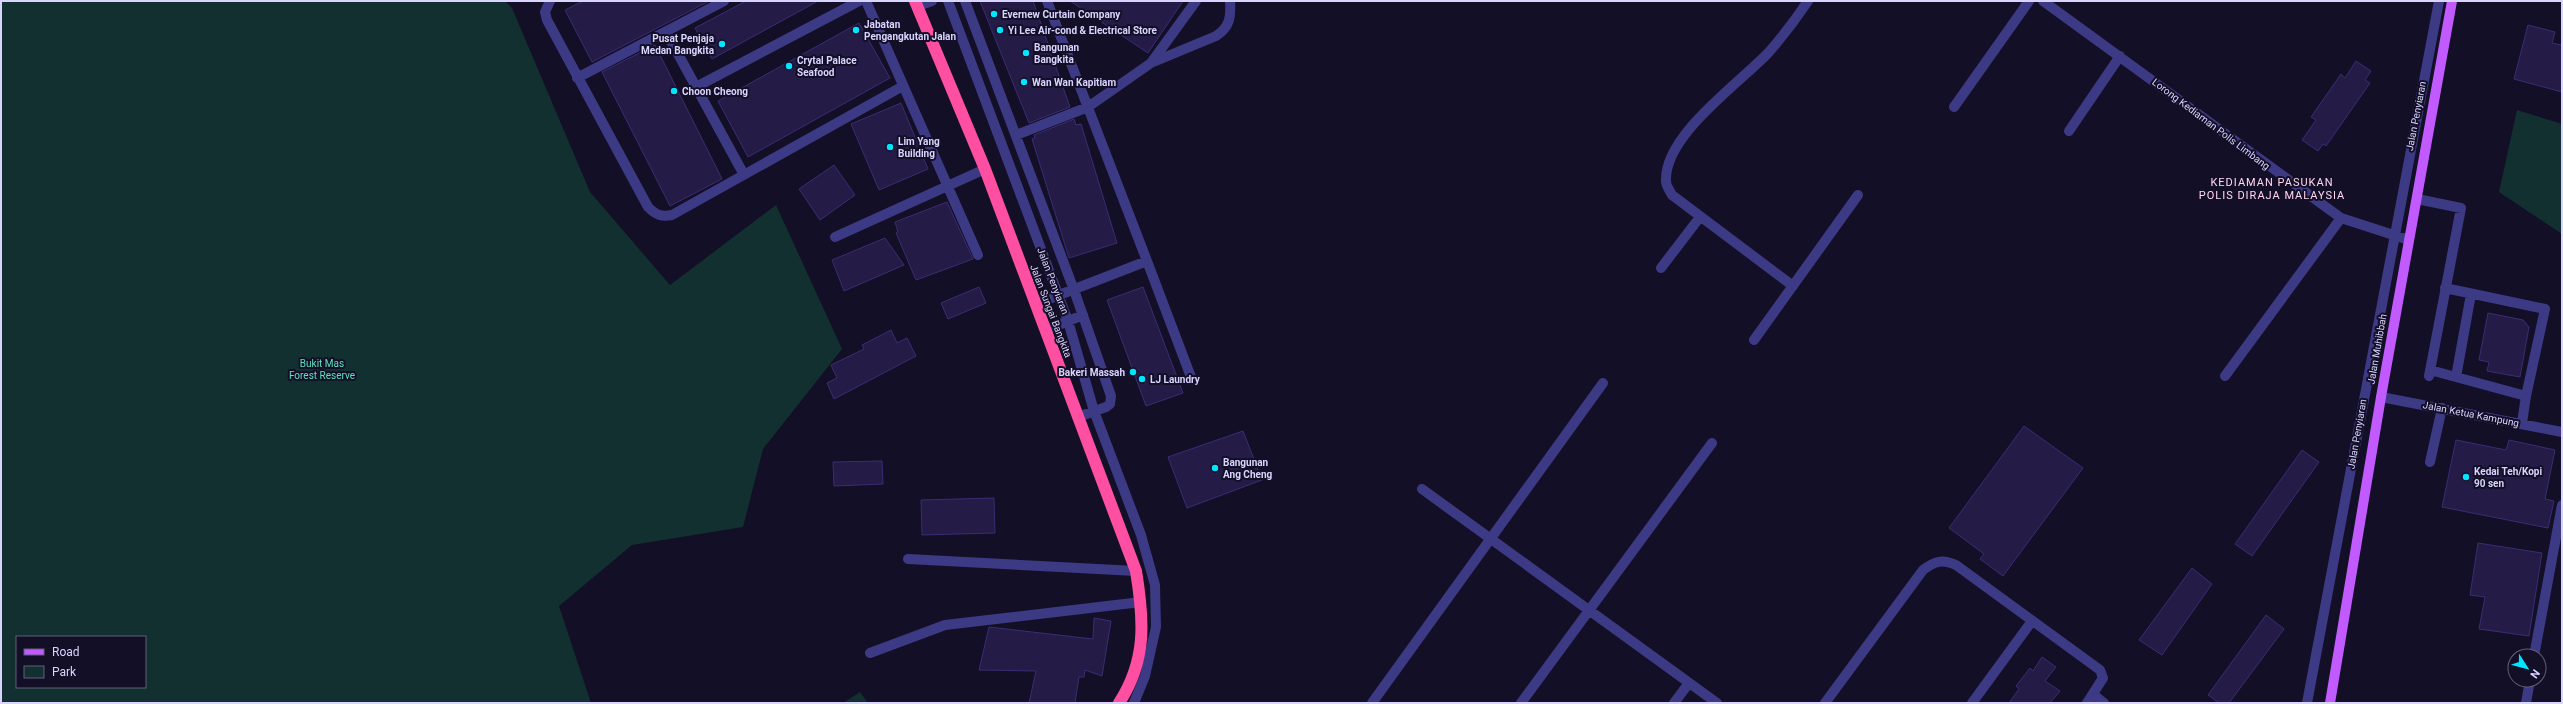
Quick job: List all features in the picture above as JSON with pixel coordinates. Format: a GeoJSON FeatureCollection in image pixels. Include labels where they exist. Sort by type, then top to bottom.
{"type":"FeatureCollection","features":[{"type":"Feature","properties":{"kind":"highway","name":"Jalan Sungai Bangkita"},"geometry":{"type":"LineString","coordinates":[[917,4],[985,169],[1136,571],[1143,614],[1141,650],[1130,686],[1118,703]]}},
{"type":"Feature","properties":{"kind":"main road","name":"Jalan Muhibbah"},"geometry":{"type":"LineString","coordinates":[[2330,703],[2381,397],[2452,1]]}},
{"type":"Feature","properties":{"kind":"street"},"geometry":{"type":"LineString","coordinates":[[550,1],[545,12],[547,20],[577,78],[648,207],[654,214],[663,217],[672,215],[743,173],[903,86]]}},
{"type":"Feature","properties":{"kind":"street"},"geometry":{"type":"LineString","coordinates":[[577,78],[724,1]]}},
{"type":"Feature","properties":{"kind":"street"},"geometry":{"type":"LineString","coordinates":[[696,87],[859,1]]}},
{"type":"Feature","properties":{"kind":"street"},"geometry":{"type":"LineString","coordinates":[[866,1],[978,255]]}},
{"type":"Feature","properties":{"kind":"street"},"geometry":{"type":"LineString","coordinates":[[917,4],[932,1]]}},
{"type":"Feature","properties":{"kind":"street","name":"Jalan Penyiaran"},"geometry":{"type":"LineString","coordinates":[[948,1],[1068,321],[1094,411],[1141,534],[1155,585],[1156,627],[1145,676],[1134,703]]}},
{"type":"Feature","properties":{"kind":"street"},"geometry":{"type":"LineString","coordinates":[[965,1],[1074,290],[1111,396],[1110,404],[1078,417]]}},
{"type":"Feature","properties":{"kind":"street"},"geometry":{"type":"LineString","coordinates":[[1048,1],[1191,377]]}},
{"type":"Feature","properties":{"kind":"street"},"geometry":{"type":"LineString","coordinates":[[1151,63],[1196,1]]}},
{"type":"Feature","properties":{"kind":"street"},"geometry":{"type":"LineString","coordinates":[[1016,135],[1088,107],[1151,63],[1224,31],[1230,14],[1230,1]]}},
{"type":"Feature","properties":{"kind":"street"},"geometry":{"type":"LineString","coordinates":[[1793,286],[1672,195],[1666,183],[1667,168],[1673,153],[1717,98],[1768,53],[1808,1]]}},
{"type":"Feature","properties":{"kind":"street"},"geometry":{"type":"LineString","coordinates":[[1954,107],[2029,1]]}},
{"type":"Feature","properties":{"kind":"street","name":"Lorong Kediaman Polis Limbang"},"geometry":{"type":"LineString","coordinates":[[2043,1],[2341,218],[2409,240]]}},
{"type":"Feature","properties":{"kind":"street","name":"Jalan Penyiaran"},"geometry":{"type":"LineString","coordinates":[[2307,703],[2439,1]]}},
{"type":"Feature","properties":{"kind":"street"},"geometry":{"type":"LineString","coordinates":[[666,32],[743,173]]}},
{"type":"Feature","properties":{"kind":"street"},"geometry":{"type":"LineString","coordinates":[[2069,131],[2120,56]]}},
{"type":"Feature","properties":{"kind":"street"},"geometry":{"type":"LineString","coordinates":[[835,237],[985,169]]}},
{"type":"Feature","properties":{"kind":"street"},"geometry":{"type":"LineString","coordinates":[[1754,340],[1858,195]]}},
{"type":"Feature","properties":{"kind":"street"},"geometry":{"type":"LineString","coordinates":[[2417,199],[2461,208],[2430,373],[2456,377],[2526,396]]}},
{"type":"Feature","properties":{"kind":"street"},"geometry":{"type":"LineString","coordinates":[[1661,268],[1700,217]]}},
{"type":"Feature","properties":{"kind":"street"},"geometry":{"type":"LineString","coordinates":[[2225,376],[2341,218]]}},
{"type":"Feature","properties":{"kind":"street"},"geometry":{"type":"LineString","coordinates":[[1036,304],[1147,262]]}},
{"type":"Feature","properties":{"kind":"street"},"geometry":{"type":"LineString","coordinates":[[2446,288],[2545,309],[2526,396],[2522,423]]}},
{"type":"Feature","properties":{"kind":"street"},"geometry":{"type":"LineString","coordinates":[[2456,377],[2471,294]]}},
{"type":"Feature","properties":{"kind":"street"},"geometry":{"type":"LineString","coordinates":[[1046,330],[1083,315]]}},
{"type":"Feature","properties":{"kind":"street"},"geometry":{"type":"LineString","coordinates":[[1372,703],[1603,383]]}},
{"type":"Feature","properties":{"kind":"street","name":"Jalan Ketua Kampung"},"geometry":{"type":"LineString","coordinates":[[2381,397],[2522,423],[2562,432]]}},
{"type":"Feature","properties":{"kind":"street"},"geometry":{"type":"LineString","coordinates":[[2430,462],[2442,408]]}},
{"type":"Feature","properties":{"kind":"street"},"geometry":{"type":"LineString","coordinates":[[1521,703],[1712,443]]}},
{"type":"Feature","properties":{"kind":"street"},"geometry":{"type":"LineString","coordinates":[[1422,488],[1717,703]]}},
{"type":"Feature","properties":{"kind":"street"},"geometry":{"type":"LineString","coordinates":[[2535,648],[2562,505]]}},
{"type":"Feature","properties":{"kind":"street"},"geometry":{"type":"LineString","coordinates":[[908,559],[1136,571]]}},
{"type":"Feature","properties":{"kind":"street"},"geometry":{"type":"LineString","coordinates":[[1825,703],[1923,570],[1933,562],[1945,560],[1956,565],[2100,670],[2103,678],[2087,703]]}},
{"type":"Feature","properties":{"kind":"street"},"geometry":{"type":"LineString","coordinates":[[870,653],[945,625],[1141,602]]}},
{"type":"Feature","properties":{"kind":"street"},"geometry":{"type":"LineString","coordinates":[[1972,703],[2032,621]]}},
{"type":"Feature","properties":{"kind":"street"},"geometry":{"type":"LineString","coordinates":[[1674,703],[1689,683]]}},
{"type":"Feature","properties":{"kind":"street"},"geometry":{"type":"LineString","coordinates":[[2526,703],[2529,688]]}},
{"type":"Feature","properties":{"kind":"street"},"geometry":{"type":"LineString","coordinates":[[2093,694],[2104,703]]}},
{"type":"Feature","properties":{"kind":"green space","name":"Bukit Mas Forest Reserve"},"geometry":{"type":"Polygon","coordinates":[[[1,1],[505,1],[512,8],[590,192],[670,285],[776,205],[842,349],[763,449],[743,527],[632,545],[559,606],[591,703],[1,703],[1,1]]]}},
{"type":"Feature","properties":{"kind":"green space"},"geometry":{"type":"Polygon","coordinates":[[[2517,110],[2562,124],[2562,234],[2499,192],[2517,110]]]}},
{"type":"Feature","properties":{"kind":"green space"},"geometry":{"type":"Polygon","coordinates":[[[860,692],[868,703],[843,703],[860,692]]]}},
{"type":"Feature","properties":{"kind":"building"},"geometry":{"type":"Polygon","coordinates":[[[583,1],[709,1],[592,62],[565,10],[583,1]]]}},
{"type":"Feature","properties":{"kind":"building","name":"Pusat Penjaja Medan Bangkita"},"geometry":{"type":"Polygon","coordinates":[[[746,1],[818,1],[712,59],[695,28],[746,1]]]}},
{"type":"Feature","properties":{"kind":"building","name":"Bangunan Bangkita"},"geometry":{"type":"Polygon","coordinates":[[[980,1],[1033,1],[1070,107],[1029,123],[980,1]]]}},
{"type":"Feature","properties":{"kind":"building"},"geometry":{"type":"Polygon","coordinates":[[[1070,1],[1183,1],[1148,53],[1070,1]]]}},
{"type":"Feature","properties":{"kind":"building"},"geometry":{"type":"Polygon","coordinates":[[[859,23],[890,78],[748,157],[718,101],[859,23]]]}},
{"type":"Feature","properties":{"kind":"building"},"geometry":{"type":"Polygon","coordinates":[[[2528,25],[2555,32],[2552,43],[2562,45],[2562,92],[2514,79],[2528,25]]]}},
{"type":"Feature","properties":{"kind":"building"},"geometry":{"type":"Polygon","coordinates":[[[655,45],[722,179],[670,206],[602,72],[655,45]]]}},
{"type":"Feature","properties":{"kind":"building"},"geometry":{"type":"Polygon","coordinates":[[[2356,61],[2371,71],[2365,80],[2370,83],[2326,146],[2323,144],[2318,151],[2302,140],[2316,120],[2311,117],[2341,74],[2345,78],[2356,61]]]}},
{"type":"Feature","properties":{"kind":"building","name":"Lim Yang Building"},"geometry":{"type":"Polygon","coordinates":[[[901,103],[928,169],[879,190],[851,124],[901,103]]]}},
{"type":"Feature","properties":{"kind":"building"},"geometry":{"type":"Polygon","coordinates":[[[1074,119],[1076,125],[1081,124],[1117,243],[1069,258],[1032,139],[1035,138],[1034,135],[1074,119]]]}},
{"type":"Feature","properties":{"kind":"building"},"geometry":{"type":"Polygon","coordinates":[[[834,165],[855,195],[820,220],[799,189],[834,165]]]}},
{"type":"Feature","properties":{"kind":"building"},"geometry":{"type":"Polygon","coordinates":[[[947,202],[973,259],[916,280],[896,233],[898,232],[895,222],[947,202]]]}},
{"type":"Feature","properties":{"kind":"building"},"geometry":{"type":"Polygon","coordinates":[[[885,238],[904,265],[844,291],[832,260],[885,238]]]}},
{"type":"Feature","properties":{"kind":"building"},"geometry":{"type":"Polygon","coordinates":[[[979,287],[986,303],[948,319],[941,303],[979,287]]]}},
{"type":"Feature","properties":{"kind":"building"},"geometry":{"type":"Polygon","coordinates":[[[1143,287],[1183,393],[1146,406],[1107,300],[1143,287]]]}},
{"type":"Feature","properties":{"kind":"building"},"geometry":{"type":"Polygon","coordinates":[[[2488,313],[2523,320],[2529,327],[2520,377],[2487,371],[2489,362],[2479,360],[2488,313]]]}},
{"type":"Feature","properties":{"kind":"building"},"geometry":{"type":"Polygon","coordinates":[[[891,330],[897,343],[907,338],[916,356],[834,399],[827,383],[837,378],[831,365],[864,349],[862,345],[891,330]]]}},
{"type":"Feature","properties":{"kind":"building"},"geometry":{"type":"Polygon","coordinates":[[[2024,426],[2083,468],[2003,576],[1980,559],[1984,554],[1949,528],[2024,426]]]}},
{"type":"Feature","properties":{"kind":"building","name":"Bangunan Ang Cheng"},"geometry":{"type":"Polygon","coordinates":[[[1243,431],[1262,480],[1187,508],[1168,457],[1243,431]]]}},
{"type":"Feature","properties":{"kind":"building"},"geometry":{"type":"Polygon","coordinates":[[[2456,440],[2506,450],[2509,440],[2555,450],[2545,499],[2554,501],[2548,528],[2442,507],[2456,440]]]}},
{"type":"Feature","properties":{"kind":"building"},"geometry":{"type":"Polygon","coordinates":[[[2302,450],[2319,462],[2252,556],[2235,544],[2302,450]]]}},
{"type":"Feature","properties":{"kind":"building"},"geometry":{"type":"Polygon","coordinates":[[[882,461],[883,484],[834,486],[833,462],[882,461]]]}},
{"type":"Feature","properties":{"kind":"building"},"geometry":{"type":"Polygon","coordinates":[[[994,498],[995,533],[922,535],[921,500],[994,498]]]}},
{"type":"Feature","properties":{"kind":"building"},"geometry":{"type":"Polygon","coordinates":[[[2478,543],[2542,553],[2529,636],[2479,629],[2485,597],[2470,595],[2478,543]]]}},
{"type":"Feature","properties":{"kind":"building"},"geometry":{"type":"Polygon","coordinates":[[[2192,568],[2212,584],[2162,655],[2139,640],[2192,568]]]}},
{"type":"Feature","properties":{"kind":"building"},"geometry":{"type":"Polygon","coordinates":[[[2266,615],[2284,629],[2229,703],[2219,703],[2208,695],[2266,615]]]}},
{"type":"Feature","properties":{"kind":"building"},"geometry":{"type":"Polygon","coordinates":[[[1094,618],[1111,621],[1102,676],[1085,670],[1084,677],[1079,677],[1075,703],[1029,703],[1036,671],[979,670],[989,627],[1093,639],[1094,618]]]}},
{"type":"Feature","properties":{"kind":"building"},"geometry":{"type":"Polygon","coordinates":[[[2042,657],[2056,667],[2045,681],[2060,691],[2050,703],[2009,703],[2019,689],[2016,686],[2030,668],[2033,671],[2042,657]]]}},
{"type":"Feature","properties":{"kind":"place","name":"Evernew Curtain Company"},"geometry":{"type":"Point","coordinates":[994,14]}},
{"type":"Feature","properties":{"kind":"place","name":"Jabatan Pengangkutan Jalan"},"geometry":{"type":"Point","coordinates":[856,30]}},
{"type":"Feature","properties":{"kind":"place","name":"Yi Lee Air-cond & Electrical Store"},"geometry":{"type":"Point","coordinates":[1000,30]}},
{"type":"Feature","properties":{"kind":"place","name":"Pusat Penjaja Medan Bangkita"},"geometry":{"type":"Point","coordinates":[722,44]}},
{"type":"Feature","properties":{"kind":"place","name":"Bangunan Bangkita"},"geometry":{"type":"Point","coordinates":[1026,53]}},
{"type":"Feature","properties":{"kind":"place","name":"Crytal Palace Seafood"},"geometry":{"type":"Point","coordinates":[789,66]}},
{"type":"Feature","properties":{"kind":"place","name":"Wan Wan Kapitiam"},"geometry":{"type":"Point","coordinates":[1024,82]}},
{"type":"Feature","properties":{"kind":"place","name":"Choon Cheong"},"geometry":{"type":"Point","coordinates":[674,91]}},
{"type":"Feature","properties":{"kind":"place","name":"Lim Yang Building"},"geometry":{"type":"Point","coordinates":[890,147]}},
{"type":"Feature","properties":{"kind":"place","name":"Bakeri Massah"},"geometry":{"type":"Point","coordinates":[1133,372]}},
{"type":"Feature","properties":{"kind":"place","name":"LJ Laundry"},"geometry":{"type":"Point","coordinates":[1142,379]}},
{"type":"Feature","properties":{"kind":"place","name":"Bangunan Ang Cheng"},"geometry":{"type":"Point","coordinates":[1215,468]}},
{"type":"Feature","properties":{"kind":"place","name":"Kedai Teh/Kopi 90 sen"},"geometry":{"type":"Point","coordinates":[2466,477]}},
{"type":"Feature","properties":{"kind":"district","name":"KEDIAMAN PASUKAN POLIS DIRAJA MALAYSIA"},"geometry":{"type":"Point","coordinates":[2272,188]}}]}
